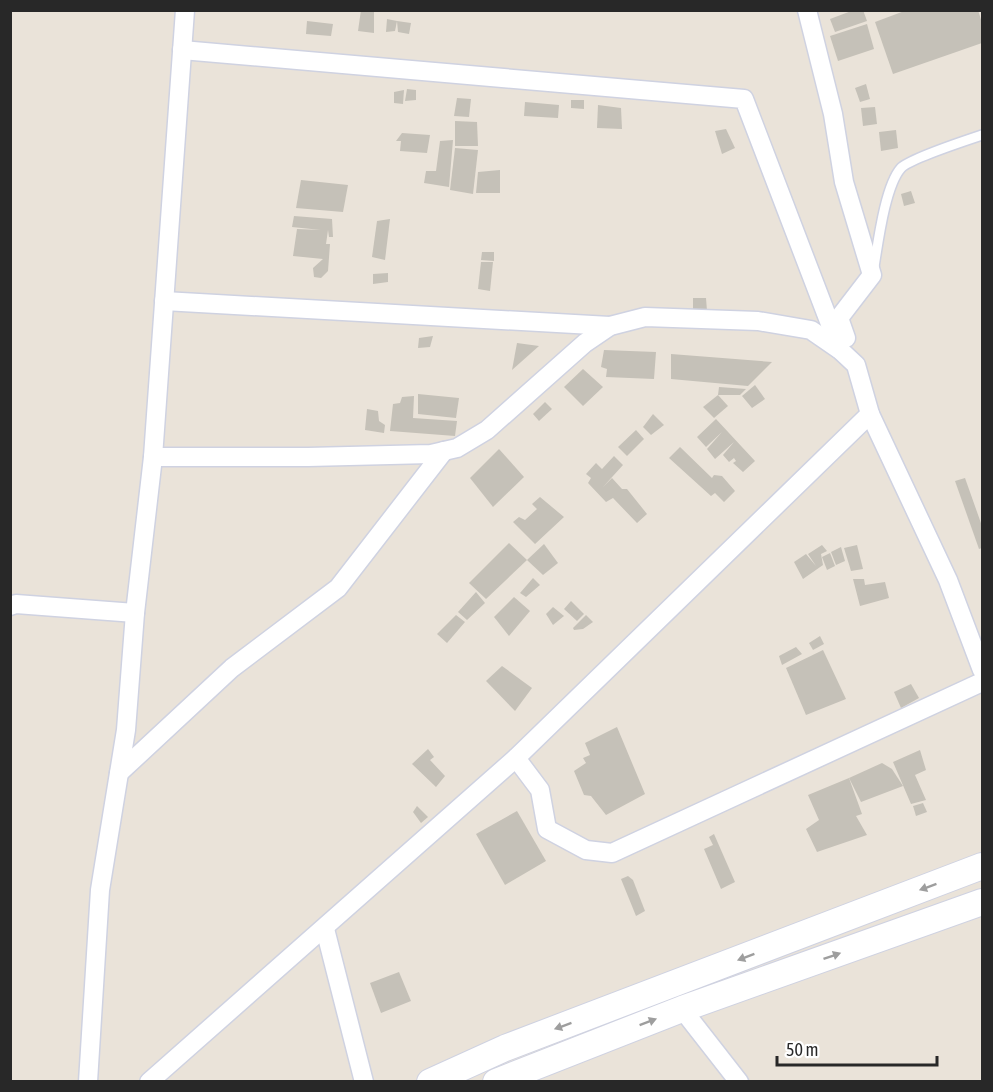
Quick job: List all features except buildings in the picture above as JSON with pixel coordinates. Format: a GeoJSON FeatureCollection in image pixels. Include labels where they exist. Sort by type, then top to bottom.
{"type":"FeatureCollection","features":[{"type":"Feature","properties":{"kind":"main road"},"geometry":{"type":"LineString","coordinates":[[430,1082],[505,1048],[982,866]]}},
{"type":"Feature","properties":{"kind":"main road"},"geometry":{"type":"LineString","coordinates":[[496,1082],[682,1009],[982,902]]}},
{"type":"Feature","properties":{"kind":"street"},"geometry":{"type":"LineString","coordinates":[[88,1082],[100,890],[126,730],[135,613],[153,456],[185,10]]}},
{"type":"Feature","properties":{"kind":"street"},"geometry":{"type":"LineString","coordinates":[[807,10],[832,114],[844,182],[872,275],[839,318],[870,414],[948,580],[982,670]]}},
{"type":"Feature","properties":{"kind":"street"},"geometry":{"type":"LineString","coordinates":[[182,50],[744,99],[840,350]]}},
{"type":"Feature","properties":{"kind":"street"},"geometry":{"type":"LineString","coordinates":[[164,301],[610,326],[645,317],[758,321],[811,330],[840,350],[856,365]]}},
{"type":"Feature","properties":{"kind":"street"},"geometry":{"type":"LineString","coordinates":[[153,456],[308,457],[431,454],[457,448],[487,430],[585,343],[610,326]]}},
{"type":"Feature","properties":{"kind":"street"},"geometry":{"type":"LineString","coordinates":[[149,1082],[516,758],[870,414]]}},
{"type":"Feature","properties":{"kind":"street"},"geometry":{"type":"LineString","coordinates":[[119,773],[232,668],[338,588],[444,451]]}},
{"type":"Feature","properties":{"kind":"street"},"geometry":{"type":"LineString","coordinates":[[10,606],[16,604],[135,613]]}},
{"type":"Feature","properties":{"kind":"street"},"geometry":{"type":"LineString","coordinates":[[516,758],[540,790],[547,829],[586,850],[612,853],[982,682]]}},
{"type":"Feature","properties":{"kind":"street"},"geometry":{"type":"LineString","coordinates":[[325,929],[364,1082]]}},
{"type":"Feature","properties":{"kind":"street"},"geometry":{"type":"LineString","coordinates":[[682,1009],[739,1082]]}},
{"type":"Feature","properties":{"kind":"lane"},"geometry":{"type":"LineString","coordinates":[[872,275],[881,223],[893,181],[901,167],[982,135]]}}]}
